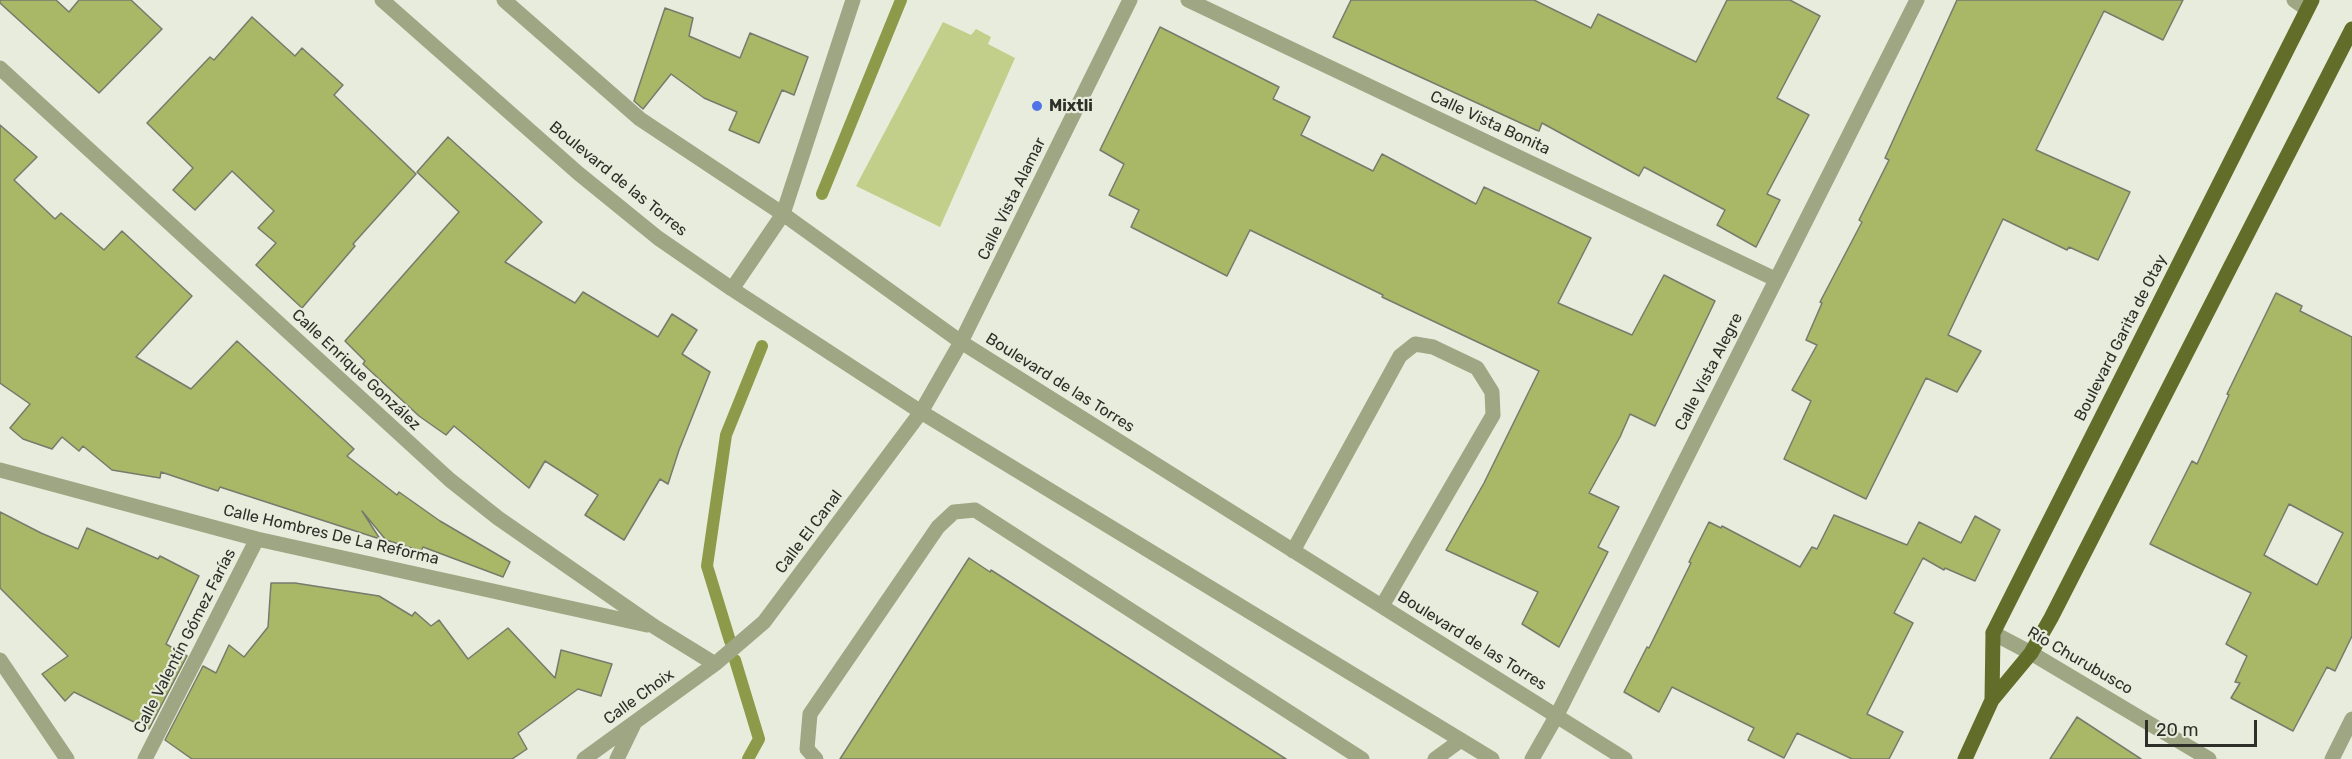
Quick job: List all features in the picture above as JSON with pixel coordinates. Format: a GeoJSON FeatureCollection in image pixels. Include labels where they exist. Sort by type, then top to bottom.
{"type":"FeatureCollection","features":[{"type":"Feature","properties":{"kind":"main road","name":"Boulevard Garita de Otay"},"geometry":{"type":"LineString","coordinates":[[1992,700],[1993,633],[2309,5]]}},
{"type":"Feature","properties":{"kind":"main road","name":"Boulevard Garita de Otay"},"geometry":{"type":"LineString","coordinates":[[1965,759],[1992,700],[2031,653],[2352,29]]}},
{"type":"Feature","properties":{"kind":"street","name":"Boulevard de las Torres"},"geometry":{"type":"LineString","coordinates":[[382,0],[578,173],[658,238],[732,289],[921,412],[1492,759]]}},
{"type":"Feature","properties":{"kind":"street","name":"Boulevard de las Torres"},"geometry":{"type":"LineString","coordinates":[[504,0],[640,119],[783,214],[962,342],[1625,759]]}},
{"type":"Feature","properties":{"kind":"street"},"geometry":{"type":"LineString","coordinates":[[732,289],[783,214],[853,0]]}},
{"type":"Feature","properties":{"kind":"street","name":"Calle Vista Alamar"},"geometry":{"type":"LineString","coordinates":[[921,412],[962,342],[1130,0]]}},
{"type":"Feature","properties":{"kind":"street","name":"Calle Vista Bonita"},"geometry":{"type":"LineString","coordinates":[[1188,0],[1775,279]]}},
{"type":"Feature","properties":{"kind":"street","name":"Calle Vista Alegre"},"geometry":{"type":"LineString","coordinates":[[1532,759],[1557,715],[1917,0]]}},
{"type":"Feature","properties":{"kind":"street"},"geometry":{"type":"LineString","coordinates":[[2294,0],[2309,5]]}},
{"type":"Feature","properties":{"kind":"street","name":"Calle Enrique González"},"geometry":{"type":"LineString","coordinates":[[0,68],[450,480],[498,518],[655,627],[715,664]]}},
{"type":"Feature","properties":{"kind":"street"},"geometry":{"type":"LineString","coordinates":[[1293,551],[1400,356],[1415,344],[1433,346],[1477,368],[1492,392],[1493,415],[1382,606]]}},
{"type":"Feature","properties":{"kind":"street","name":"Calle El Canal"},"geometry":{"type":"LineString","coordinates":[[715,664],[764,622],[921,412]]}},
{"type":"Feature","properties":{"kind":"street","name":"Calle Hombres De La Reforma"},"geometry":{"type":"LineString","coordinates":[[0,470],[258,539],[655,627]]}},
{"type":"Feature","properties":{"kind":"street"},"geometry":{"type":"LineString","coordinates":[[816,759],[807,749],[810,714],[938,527],[954,512],[975,510],[1362,759]]}},
{"type":"Feature","properties":{"kind":"street","name":"Calle Valentín Gómez Farías"},"geometry":{"type":"LineString","coordinates":[[145,759],[258,539]]}},
{"type":"Feature","properties":{"kind":"street","name":"Río Churubusco"},"geometry":{"type":"LineString","coordinates":[[1993,633],[2031,653],[2209,759]]}},
{"type":"Feature","properties":{"kind":"street"},"geometry":{"type":"LineString","coordinates":[[0,660],[68,759]]}},
{"type":"Feature","properties":{"kind":"street","name":"Calle Choix"},"geometry":{"type":"LineString","coordinates":[[584,759],[715,664]]}},
{"type":"Feature","properties":{"kind":"street"},"geometry":{"type":"LineString","coordinates":[[2332,759],[2352,719]]}},
{"type":"Feature","properties":{"kind":"street"},"geometry":{"type":"LineString","coordinates":[[617,759],[634,723]]}},
{"type":"Feature","properties":{"kind":"street"},"geometry":{"type":"LineString","coordinates":[[1435,759],[1461,740]]}},
{"type":"Feature","properties":{"kind":"green space"},"geometry":{"type":"Polygon","coordinates":[[[943,22],[971,35],[976,29],[991,37],[988,44],[1015,58],[940,227],[856,186],[943,22]]]}},
{"type":"Feature","properties":{"kind":"building"},"geometry":{"type":"Polygon","coordinates":[[[0,0],[56,0],[69,12],[79,0],[131,0],[162,29],[99,93],[0,3],[0,0]]]}},
{"type":"Feature","properties":{"kind":"building"},"geometry":{"type":"Polygon","coordinates":[[[1351,0],[1534,0],[1591,28],[1598,14],[1696,62],[1727,0],[1790,0],[1820,16],[1777,98],[1809,115],[1767,194],[1780,200],[1756,247],[1717,225],[1725,210],[1644,167],[1639,176],[1542,123],[1539,131],[1536,130],[1333,37],[1351,0]]]}},
{"type":"Feature","properties":{"kind":"building"},"geometry":{"type":"Polygon","coordinates":[[[1957,0],[2183,0],[2163,40],[2104,11],[2036,150],[2130,192],[2098,260],[2069,247],[2067,250],[2003,219],[1948,335],[1981,351],[1957,392],[1926,378],[1866,499],[1784,459],[1811,401],[1792,390],[1817,345],[1806,340],[1822,303],[1820,302],[1862,222],[1859,220],[1889,160],[1885,158],[1957,0]]]}},
{"type":"Feature","properties":{"kind":"building"},"geometry":{"type":"Polygon","coordinates":[[[665,8],[693,18],[689,36],[740,58],[750,33],[808,57],[794,95],[782,90],[759,143],[729,130],[737,112],[704,98],[671,74],[643,109],[634,101],[665,8]]]}},
{"type":"Feature","properties":{"kind":"building"},"geometry":{"type":"Polygon","coordinates":[[[252,17],[295,56],[302,48],[343,85],[334,95],[416,174],[353,244],[355,246],[302,308],[256,265],[276,243],[258,228],[274,211],[232,171],[195,210],[173,190],[193,168],[147,123],[210,57],[214,60],[252,17]]]}},
{"type":"Feature","properties":{"kind":"building"},"geometry":{"type":"Polygon","coordinates":[[[1160,27],[1279,87],[1273,99],[1310,117],[1301,135],[1373,171],[1382,154],[1476,204],[1484,187],[1591,238],[1558,303],[1632,335],[1664,275],[1715,301],[1655,426],[1630,414],[1589,493],[1619,507],[1598,547],[1608,552],[1559,647],[1522,624],[1538,592],[1446,550],[1484,483],[1539,371],[1382,297],[1383,295],[1250,230],[1227,276],[1131,227],[1139,210],[1109,195],[1124,164],[1100,150],[1160,27]]]}},
{"type":"Feature","properties":{"kind":"building"},"geometry":{"type":"Polygon","coordinates":[[[0,125],[37,157],[14,180],[55,219],[61,213],[104,250],[122,231],[192,296],[136,357],[191,389],[237,341],[354,449],[347,456],[397,495],[399,492],[440,521],[510,562],[503,577],[423,547],[421,551],[386,540],[362,511],[380,539],[220,487],[218,491],[161,472],[160,478],[112,470],[83,446],[79,451],[62,437],[52,449],[23,439],[10,428],[30,404],[0,383],[0,125]]]}},
{"type":"Feature","properties":{"kind":"building"},"geometry":{"type":"Polygon","coordinates":[[[448,137],[542,222],[505,262],[575,303],[583,292],[658,337],[672,314],[697,330],[682,354],[710,372],[668,484],[660,479],[624,540],[585,515],[598,495],[545,461],[529,488],[454,426],[446,435],[419,416],[363,364],[365,361],[345,341],[459,212],[417,172],[448,137]]]}},
{"type":"Feature","properties":{"kind":"building"},"geometry":{"type":"Polygon","coordinates":[[[2276,293],[2302,306],[2300,311],[2352,337],[2352,636],[2335,671],[2327,667],[2293,731],[2231,698],[2240,683],[2235,682],[2247,656],[2226,644],[2251,593],[2150,544],[2192,461],[2197,464],[2229,395],[2227,394],[2276,293]],[[2289,504],[2264,555],[2317,585],[2343,533],[2289,504]]]}},
{"type":"Feature","properties":{"kind":"building"},"geometry":{"type":"Polygon","coordinates":[[[0,512],[78,549],[87,528],[158,559],[160,556],[199,576],[166,644],[187,656],[149,729],[139,722],[138,724],[74,692],[65,701],[42,674],[68,656],[0,588],[0,512]]]}},
{"type":"Feature","properties":{"kind":"building"},"geometry":{"type":"Polygon","coordinates":[[[1834,515],[1907,545],[1919,522],[1961,543],[1975,516],[2000,530],[1975,581],[1945,568],[1944,570],[1923,558],[1894,613],[1913,623],[1867,714],[1903,732],[1889,759],[1852,759],[1797,733],[1784,758],[1748,740],[1754,728],[1672,687],[1659,712],[1624,692],[1647,647],[1649,648],[1709,522],[1721,528],[1722,526],[1800,567],[1812,547],[1817,549],[1834,515]]]}},
{"type":"Feature","properties":{"kind":"building"},"geometry":{"type":"Polygon","coordinates":[[[969,558],[990,572],[991,570],[1286,759],[840,759],[969,558]]]}},
{"type":"Feature","properties":{"kind":"building"},"geometry":{"type":"Polygon","coordinates":[[[271,583],[295,583],[379,596],[412,616],[415,612],[431,626],[439,620],[468,659],[508,628],[555,678],[561,650],[612,664],[601,696],[578,689],[518,733],[527,749],[512,759],[192,759],[165,740],[203,666],[216,673],[229,645],[244,657],[268,627],[271,583]]]}},
{"type":"Feature","properties":{"kind":"building"},"geometry":{"type":"Polygon","coordinates":[[[2077,717],[2141,759],[2050,759],[2077,717]]]}},
{"type":"Feature","properties":{"kind":"waterway"},"geometry":{"type":"LineString","coordinates":[[822,194],[901,0]]}},
{"type":"Feature","properties":{"kind":"waterway"},"geometry":{"type":"LineString","coordinates":[[730,641],[707,566],[726,435],[762,346]]}},
{"type":"Feature","properties":{"kind":"waterway"},"geometry":{"type":"LineString","coordinates":[[735,660],[759,739],[748,759]]}},
{"type":"Feature","properties":{"kind":"place","name":"Mixtli"},"geometry":{"type":"Point","coordinates":[1037,106]}}]}
